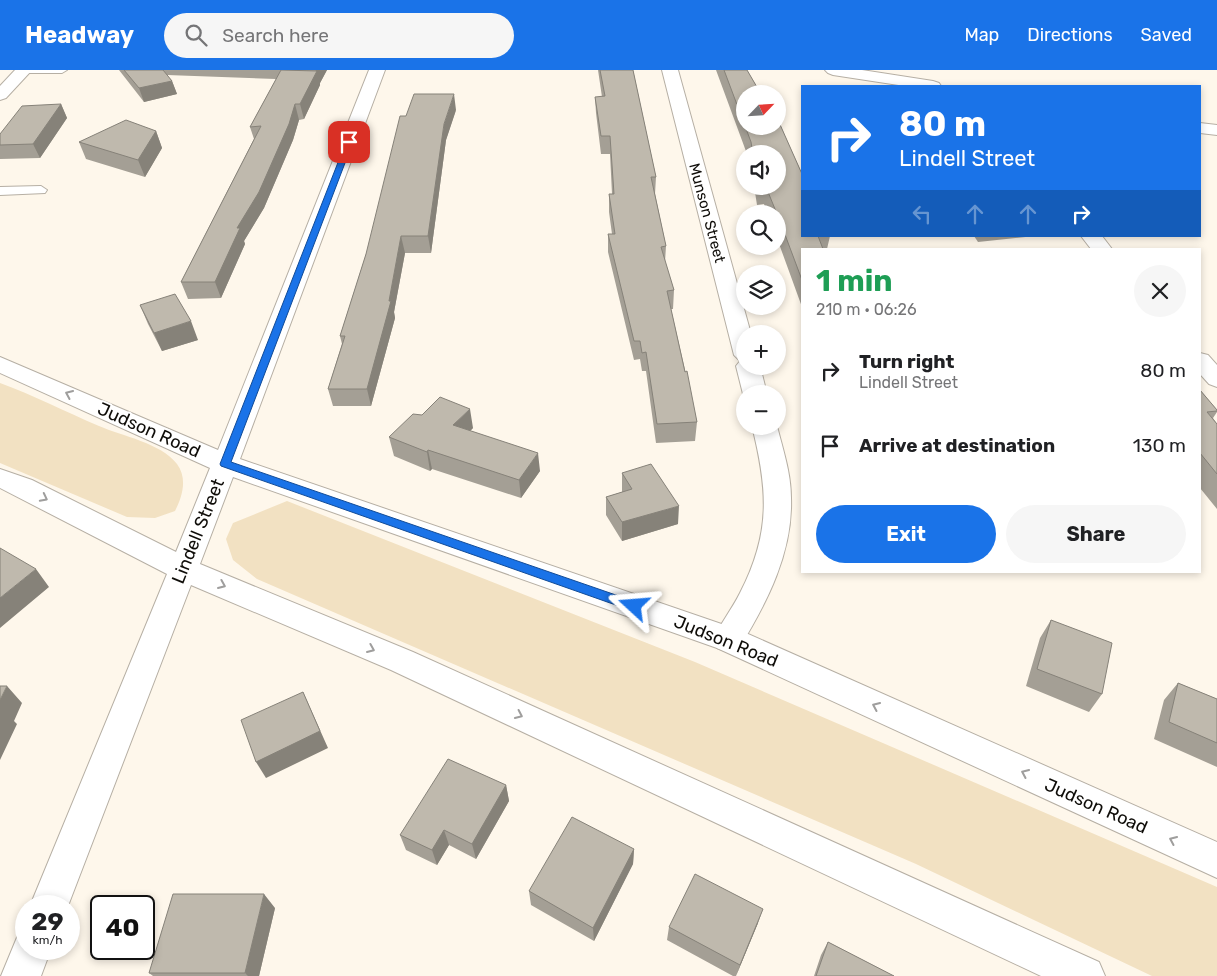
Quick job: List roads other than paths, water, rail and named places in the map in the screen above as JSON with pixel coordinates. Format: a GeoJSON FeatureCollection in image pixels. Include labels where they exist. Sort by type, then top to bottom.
{"type":"FeatureCollection","features":[{"type":"Feature","properties":{"kind":"street"},"geometry":{"type":"LineString","coordinates":[[0,95],[24,70]]}},
{"type":"Feature","properties":{"kind":"street","name":"Lindell Street"},"geometry":{"type":"LineString","coordinates":[[53,895],[225,464],[377,70]]}},
{"type":"Feature","properties":{"kind":"street","name":"Munson Street"},"geometry":{"type":"LineString","coordinates":[[670,70],[737,325]]}},
{"type":"Feature","properties":{"kind":"street"},"geometry":{"type":"LineString","coordinates":[[833,70],[927,85]]}},
{"type":"Feature","properties":{"kind":"street"},"geometry":{"type":"LineString","coordinates":[[1201,128],[1217,130]]}},
{"type":"Feature","properties":{"kind":"street"},"geometry":{"type":"LineString","coordinates":[[1092,237],[1101,248]]}},
{"type":"Feature","properties":{"kind":"street"},"geometry":{"type":"LineString","coordinates":[[1201,361],[1217,379]]}},
{"type":"Feature","properties":{"kind":"street","name":"Judson Road"},"geometry":{"type":"LineString","coordinates":[[0,364],[225,464],[728,639],[1217,860]]}},
{"type":"Feature","properties":{"kind":"street"},"geometry":{"type":"LineString","coordinates":[[728,639],[740,622],[761,582],[778,519],[778,497],[773,462],[766,435]]}},
{"type":"Feature","properties":{"kind":"street"},"geometry":{"type":"LineString","coordinates":[[0,478],[183,569],[402,661],[1086,976]]}},
{"type":"Feature","properties":{"kind":"street"},"geometry":{"type":"LineString","coordinates":[[21,976],[28,960]]}},
{"type":"Feature","properties":{"kind":"lane"},"geometry":{"type":"LineString","coordinates":[[24,70],[62,70]]}},
{"type":"Feature","properties":{"kind":"lane"},"geometry":{"type":"LineString","coordinates":[[0,191],[41,190]]}}]}
